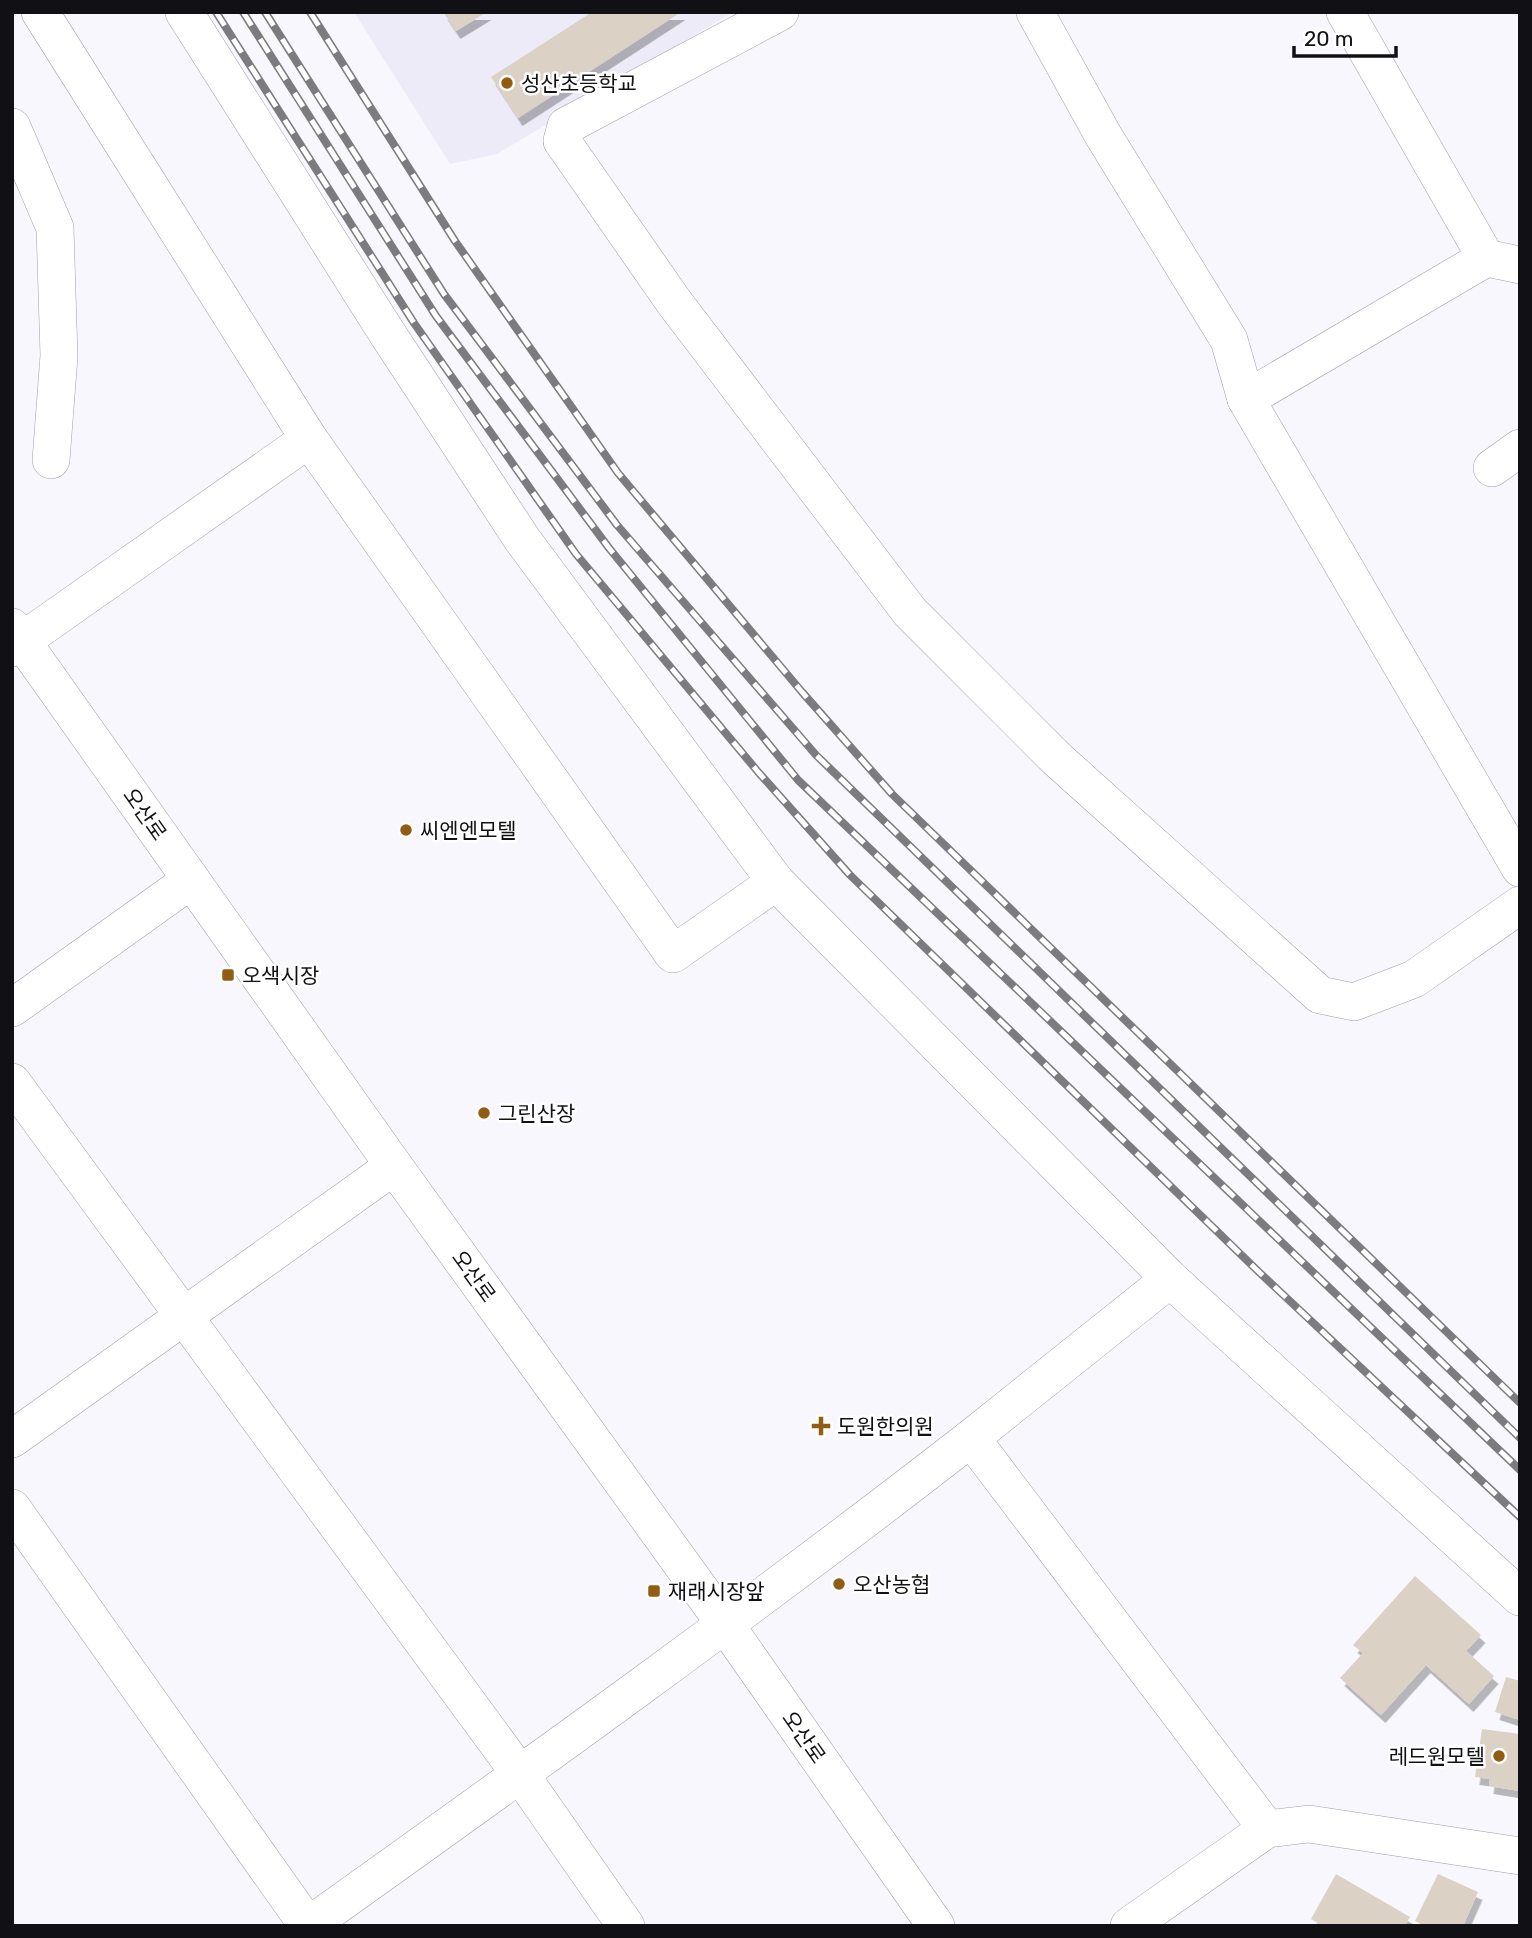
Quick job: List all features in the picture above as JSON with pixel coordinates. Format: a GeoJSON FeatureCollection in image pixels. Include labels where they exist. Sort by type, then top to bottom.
{"type":"FeatureCollection","features":[{"type":"Feature","properties":{"kind":"street"},"geometry":{"type":"LineString","coordinates":[[40,12],[309,439],[673,954],[776,882]]}},
{"type":"Feature","properties":{"kind":"street"},"geometry":{"type":"LineString","coordinates":[[184,12],[379,321],[522,539],[776,882],[1170,1279],[1520,1597]]}},
{"type":"Feature","properties":{"kind":"street"},"geometry":{"type":"LineString","coordinates":[[780,12],[566,126],[562,141],[674,302],[909,612],[1057,759],[1320,995],[1354,1002],[1414,979],[1520,905]]}},
{"type":"Feature","properties":{"kind":"street"},"geometry":{"type":"LineString","coordinates":[[1035,12],[1103,135],[1229,340],[1246,399],[1520,868]]}},
{"type":"Feature","properties":{"kind":"street"},"geometry":{"type":"LineString","coordinates":[[1246,399],[1503,262],[1345,12]]}},
{"type":"Feature","properties":{"kind":"street"},"geometry":{"type":"LineString","coordinates":[[12,127],[55,228],[59,356],[51,460]]}},
{"type":"Feature","properties":{"kind":"street"},"geometry":{"type":"LineString","coordinates":[[16,638],[309,439]]}},
{"type":"Feature","properties":{"kind":"street","name":"오산로"},"geometry":{"type":"LineString","coordinates":[[16,638],[725,1624],[936,1926]]}},
{"type":"Feature","properties":{"kind":"street"},"geometry":{"type":"LineString","coordinates":[[12,1008],[191,880]]}},
{"type":"Feature","properties":{"kind":"street"},"geometry":{"type":"LineString","coordinates":[[12,1082],[520,1774],[626,1926]]}},
{"type":"Feature","properties":{"kind":"street"},"geometry":{"type":"LineString","coordinates":[[12,1439],[394,1166]]}},
{"type":"Feature","properties":{"kind":"street"},"geometry":{"type":"LineString","coordinates":[[12,1508],[308,1926],[725,1624],[971,1438],[1170,1279]]}},
{"type":"Feature","properties":{"kind":"street"},"geometry":{"type":"LineString","coordinates":[[971,1438],[1267,1829]]}},
{"type":"Feature","properties":{"kind":"street"},"geometry":{"type":"LineString","coordinates":[[1129,1926],[1267,1829],[1308,1824],[1520,1856]]}},
{"type":"Feature","properties":{"kind":"shaded area","name":"성산초등학교"},"geometry":{"type":"Polygon","coordinates":[[[354,12],[733,12],[497,154],[450,164],[354,12]]]}},
{"type":"Feature","properties":{"kind":"building"},"geometry":{"type":"Polygon","coordinates":[[[443,12],[487,12],[456,31],[443,12]]]}},
{"type":"Feature","properties":{"kind":"building"},"geometry":{"type":"Polygon","coordinates":[[[592,12],[681,12],[518,118],[491,77],[592,12]]]}},
{"type":"Feature","properties":{"kind":"building"},"geometry":{"type":"Polygon","coordinates":[[[1415,1576],[1481,1635],[1466,1651],[1494,1676],[1469,1704],[1426,1665],[1381,1715],[1340,1678],[1363,1653],[1353,1645],[1415,1576]]]}},
{"type":"Feature","properties":{"kind":"building"},"geometry":{"type":"Polygon","coordinates":[[[1506,1677],[1520,1681],[1520,1720],[1495,1712],[1506,1677]]]}},
{"type":"Feature","properties":{"kind":"building","name":"레드원모텔"},"geometry":{"type":"Polygon","coordinates":[[[1482,1729],[1520,1734],[1520,1791],[1489,1786],[1490,1779],[1475,1777],[1482,1729]]]}},
{"type":"Feature","properties":{"kind":"building"},"geometry":{"type":"Polygon","coordinates":[[[1336,1874],[1410,1917],[1405,1926],[1323,1926],[1311,1919],[1336,1874]]]}},
{"type":"Feature","properties":{"kind":"building"},"geometry":{"type":"Polygon","coordinates":[[[1438,1874],[1478,1892],[1463,1926],[1425,1926],[1415,1921],[1438,1874]]]}},
{"type":"Feature","properties":{"kind":"railway"},"geometry":{"type":"LineString","coordinates":[[216,12],[414,323],[576,554],[759,773],[850,875],[1260,1273],[1520,1517]]}},
{"type":"Feature","properties":{"kind":"railway"},"geometry":{"type":"LineString","coordinates":[[243,12],[436,316],[609,548],[798,780],[1520,1470]]}},
{"type":"Feature","properties":{"kind":"railway"},"geometry":{"type":"LineString","coordinates":[[265,12],[444,294],[617,525],[816,755],[1520,1438]]}},
{"type":"Feature","properties":{"kind":"railway"},"geometry":{"type":"LineString","coordinates":[[310,12],[455,241],[618,473],[802,692],[892,794],[1520,1403]]}},
{"type":"Feature","properties":{"kind":"place","name":"성산초등학교"},"geometry":{"type":"Point","coordinates":[507,83]}},
{"type":"Feature","properties":{"kind":"place","name":"씨엔엔모텔"},"geometry":{"type":"Point","coordinates":[406,830]}},
{"type":"Feature","properties":{"kind":"place","name":"오색시장"},"geometry":{"type":"Point","coordinates":[228,975]}},
{"type":"Feature","properties":{"kind":"place","name":"그린산장"},"geometry":{"type":"Point","coordinates":[484,1113]}},
{"type":"Feature","properties":{"kind":"place","name":"도원한의원"},"geometry":{"type":"Point","coordinates":[821,1426]}},
{"type":"Feature","properties":{"kind":"place","name":"오산농협"},"geometry":{"type":"Point","coordinates":[839,1584]}},
{"type":"Feature","properties":{"kind":"place","name":"재래시장앞"},"geometry":{"type":"Point","coordinates":[654,1591]}},
{"type":"Feature","properties":{"kind":"place","name":"레드원모텔"},"geometry":{"type":"Point","coordinates":[1499,1756]}}]}
